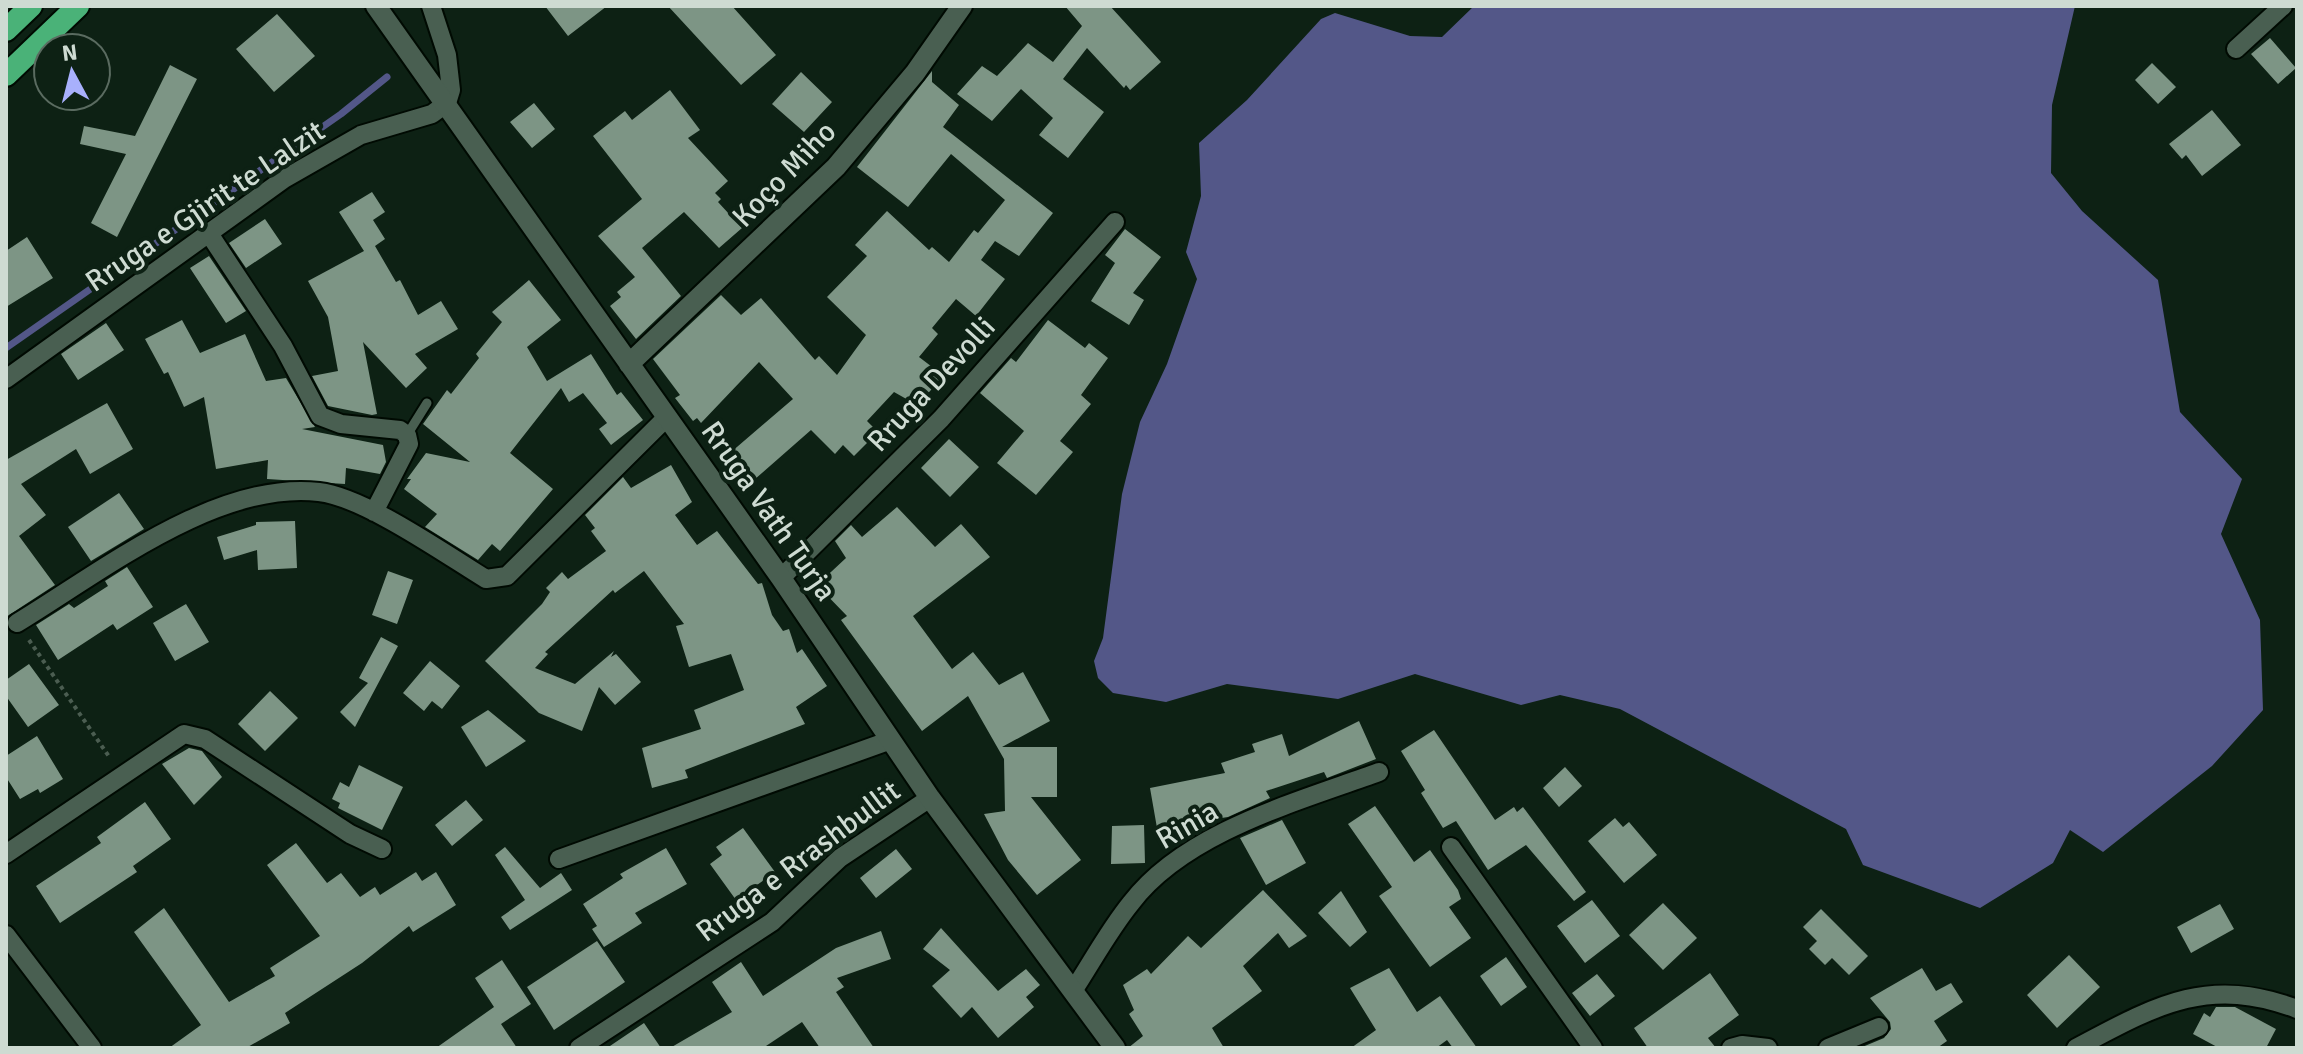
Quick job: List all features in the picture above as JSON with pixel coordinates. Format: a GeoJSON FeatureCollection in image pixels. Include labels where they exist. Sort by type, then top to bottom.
{"type":"FeatureCollection","features":[{"type":"Feature","properties":{"kind":"highway"},"geometry":{"type":"LineString","coordinates":[[6,30],[31,6]]}},
{"type":"Feature","properties":{"kind":"highway"},"geometry":{"type":"LineString","coordinates":[[6,75],[78,6]]}},
{"type":"Feature","properties":{"kind":"street","name":"Rruga Vath Turja"},"geometry":{"type":"LineString","coordinates":[[376,6],[781,578],[930,798],[1115,1048]]}},
{"type":"Feature","properties":{"kind":"street"},"geometry":{"type":"LineString","coordinates":[[431,6],[447,55],[451,90],[447,103]]}},
{"type":"Feature","properties":{"kind":"street","name":"Koço Miho"},"geometry":{"type":"LineString","coordinates":[[629,364],[836,167],[915,73],[962,6]]}},
{"type":"Feature","properties":{"kind":"street"},"geometry":{"type":"LineString","coordinates":[[2236,49],[2283,6]]}},
{"type":"Feature","properties":{"kind":"street","name":"Rruga e Gjirit te Lalzit"},"geometry":{"type":"LineString","coordinates":[[6,379],[208,232],[330,152],[361,135],[432,114],[447,103]]}},
{"type":"Feature","properties":{"kind":"street","name":"Rruga Devolli"},"geometry":{"type":"LineString","coordinates":[[781,578],[941,419],[1115,222]]}},
{"type":"Feature","properties":{"kind":"street"},"geometry":{"type":"LineString","coordinates":[[208,232],[289,355],[320,416],[341,424],[400,430],[407,435],[409,444],[374,512]]}},
{"type":"Feature","properties":{"kind":"street"},"geometry":{"type":"LineString","coordinates":[[17,623],[203,510],[257,496],[320,492],[374,512],[486,579],[507,576],[666,418]]}},
{"type":"Feature","properties":{"kind":"street"},"geometry":{"type":"LineString","coordinates":[[6,854],[184,734],[196,734],[350,834],[382,849]]}},
{"type":"Feature","properties":{"kind":"street"},"geometry":{"type":"LineString","coordinates":[[559,859],[891,740]]}},
{"type":"Feature","properties":{"kind":"street","name":"Rinia"},"geometry":{"type":"LineString","coordinates":[[1073,991],[1131,902],[1189,850],[1287,805],[1379,772]]}},
{"type":"Feature","properties":{"kind":"street","name":"Rruga e Rrashbullit"},"geometry":{"type":"LineString","coordinates":[[579,1048],[772,922],[840,858],[930,798]]}},
{"type":"Feature","properties":{"kind":"street"},"geometry":{"type":"LineString","coordinates":[[1451,847],[1593,1048]]}},
{"type":"Feature","properties":{"kind":"street"},"geometry":{"type":"LineString","coordinates":[[6,935],[92,1048]]}},
{"type":"Feature","properties":{"kind":"street"},"geometry":{"type":"LineString","coordinates":[[2076,1048],[2149,1009],[2195,997],[2230,992],[2269,998],[2297,1009]]}},
{"type":"Feature","properties":{"kind":"street"},"geometry":{"type":"LineString","coordinates":[[1828,1048],[1879,1027]]}},
{"type":"Feature","properties":{"kind":"street"},"geometry":{"type":"LineString","coordinates":[[1731,1048],[1742,1045],[1768,1048]]}},
{"type":"Feature","properties":{"kind":"lane"},"geometry":{"type":"LineString","coordinates":[[407,435],[427,403]]}},
{"type":"Feature","properties":{"kind":"path"},"geometry":{"type":"LineString","coordinates":[[17,623],[122,777]]}},
{"type":"Feature","properties":{"kind":"water"},"geometry":{"type":"Polygon","coordinates":[[[1474,6],[2075,6],[2052,105],[2051,173],[2082,211],[2158,280],[2180,412],[2242,479],[2221,534],[2260,620],[2263,710],[2212,766],[2103,852],[2070,830],[2053,863],[1980,908],[1863,865],[1846,829],[1620,709],[1560,695],[1521,705],[1415,674],[1338,699],[1227,684],[1166,702],[1113,693],[1098,678],[1094,661],[1103,638],[1122,494],[1140,422],[1167,364],[1197,279],[1186,252],[1201,196],[1199,143],[1247,100],[1321,19],[1335,13],[1410,36],[1442,37],[1474,6]]]}},
{"type":"Feature","properties":{"kind":"building"},"geometry":{"type":"Polygon","coordinates":[[[545,6],[607,6],[568,36],[545,6]]]}},
{"type":"Feature","properties":{"kind":"building"},"geometry":{"type":"Polygon","coordinates":[[[668,6],[732,6],[776,55],[741,85],[668,6]]]}},
{"type":"Feature","properties":{"kind":"building"},"geometry":{"type":"Polygon","coordinates":[[[1065,6],[1110,6],[1161,62],[1130,90],[1126,85],[1124,88],[1087,48],[1063,79],[1104,112],[1068,158],[1039,135],[1053,118],[1021,89],[992,121],[957,94],[982,66],[997,76],[1028,43],[1053,62],[1082,26],[1065,6]]]}},
{"type":"Feature","properties":{"kind":"building"},"geometry":{"type":"Polygon","coordinates":[[[277,14],[315,56],[274,92],[236,49],[277,14]]]}},
{"type":"Feature","properties":{"kind":"building"},"geometry":{"type":"Polygon","coordinates":[[[2270,38],[2296,68],[2278,84],[2251,54],[2270,38]]]}},
{"type":"Feature","properties":{"kind":"building"},"geometry":{"type":"Polygon","coordinates":[[[2152,63],[2176,87],[2158,104],[2135,80],[2152,63]]]}},
{"type":"Feature","properties":{"kind":"building"},"geometry":{"type":"Polygon","coordinates":[[[170,65],[197,79],[117,237],[91,223],[126,154],[80,144],[84,126],[135,136],[170,65]]]}},
{"type":"Feature","properties":{"kind":"building"},"geometry":{"type":"Polygon","coordinates":[[[932,71],[932,82],[959,105],[943,127],[1053,213],[1019,256],[995,241],[981,260],[1005,279],[976,316],[956,299],[932,328],[938,334],[919,357],[944,376],[917,405],[894,392],[867,421],[878,432],[854,456],[843,445],[835,454],[811,430],[747,486],[723,459],[793,399],[759,362],[701,423],[697,418],[693,421],[675,398],[680,395],[653,359],[721,295],[741,315],[761,298],[815,360],[819,356],[837,375],[866,335],[827,297],[867,256],[855,245],[887,211],[929,250],[932,247],[949,262],[974,230],[978,233],[1005,200],[951,154],[908,207],[857,167],[932,71]]]}},
{"type":"Feature","properties":{"kind":"building"},"geometry":{"type":"Polygon","coordinates":[[[801,72],[832,102],[804,132],[772,104],[801,72]]]}},
{"type":"Feature","properties":{"kind":"building"},"geometry":{"type":"Polygon","coordinates":[[[670,90],[700,130],[688,138],[728,181],[715,193],[721,199],[718,202],[742,228],[719,248],[684,212],[642,248],[681,296],[636,339],[610,306],[621,297],[617,292],[635,277],[598,236],[642,199],[593,136],[625,111],[632,120],[670,90]]]}},
{"type":"Feature","properties":{"kind":"building"},"geometry":{"type":"Polygon","coordinates":[[[534,103],[555,129],[532,148],[510,122],[534,103]]]}},
{"type":"Feature","properties":{"kind":"building"},"geometry":{"type":"Polygon","coordinates":[[[2212,110],[2241,145],[2202,176],[2186,155],[2182,159],[2169,144],[2212,110]]]}},
{"type":"Feature","properties":{"kind":"building"},"geometry":{"type":"Polygon","coordinates":[[[372,192],[385,212],[373,220],[385,239],[375,246],[396,282],[400,280],[418,315],[441,301],[458,329],[415,354],[427,368],[406,388],[363,342],[377,414],[372,415],[328,406],[312,376],[338,371],[328,317],[308,281],[364,251],[339,212],[372,192]]]}},
{"type":"Feature","properties":{"kind":"building"},"geometry":{"type":"Polygon","coordinates":[[[265,219],[282,244],[246,268],[229,243],[265,219]]]}},
{"type":"Feature","properties":{"kind":"building"},"geometry":{"type":"Polygon","coordinates":[[[1125,229],[1161,257],[1133,293],[1144,300],[1129,325],[1091,301],[1115,263],[1105,255],[1125,229]]]}},
{"type":"Feature","properties":{"kind":"building"},"geometry":{"type":"Polygon","coordinates":[[[27,237],[53,278],[6,307],[6,251],[27,237]]]}},
{"type":"Feature","properties":{"kind":"building"},"geometry":{"type":"Polygon","coordinates":[[[209,256],[246,311],[226,323],[190,268],[209,256]]]}},
{"type":"Feature","properties":{"kind":"building"},"geometry":{"type":"Polygon","coordinates":[[[529,280],[561,320],[527,347],[547,381],[591,354],[617,395],[621,392],[643,420],[611,445],[599,429],[607,423],[583,393],[569,402],[561,388],[510,453],[553,489],[500,551],[492,544],[478,560],[425,527],[437,514],[404,489],[411,479],[407,479],[426,453],[470,462],[423,424],[447,390],[451,394],[479,358],[476,354],[502,322],[492,312],[529,280]]]}},
{"type":"Feature","properties":{"kind":"building"},"geometry":{"type":"Polygon","coordinates":[[[182,320],[200,353],[245,334],[266,381],[286,378],[315,427],[302,429],[383,445],[386,462],[380,474],[346,468],[345,484],[267,479],[268,460],[216,469],[204,397],[184,407],[168,372],[164,374],[145,339],[182,320]]]}},
{"type":"Feature","properties":{"kind":"building"},"geometry":{"type":"Polygon","coordinates":[[[1048,320],[1085,348],[1089,343],[1108,358],[1081,395],[1091,404],[1060,441],[1073,452],[1036,495],[997,463],[1024,431],[980,393],[1011,358],[1016,362],[1048,320]]]}},
{"type":"Feature","properties":{"kind":"building"},"geometry":{"type":"Polygon","coordinates":[[[106,323],[124,350],[78,380],[61,354],[106,323]]]}},
{"type":"Feature","properties":{"kind":"building"},"geometry":{"type":"Polygon","coordinates":[[[107,403],[133,449],[90,474],[76,449],[21,484],[46,515],[19,536],[55,585],[6,617],[6,460],[107,403]]]}},
{"type":"Feature","properties":{"kind":"building"},"geometry":{"type":"Polygon","coordinates":[[[949,439],[979,467],[950,497],[921,468],[949,439]]]}},
{"type":"Feature","properties":{"kind":"building"},"geometry":{"type":"Polygon","coordinates":[[[671,465],[692,502],[675,515],[697,545],[717,531],[758,584],[762,583],[772,615],[783,631],[789,629],[797,653],[802,649],[827,686],[796,707],[805,724],[685,770],[688,778],[652,788],[642,748],[701,729],[694,710],[744,690],[731,654],[689,667],[676,626],[684,624],[644,571],[615,593],[613,590],[545,652],[548,654],[535,668],[575,684],[614,651],[611,657],[616,654],[641,682],[615,705],[599,687],[582,731],[539,713],[485,661],[542,604],[550,592],[546,588],[562,572],[568,579],[606,551],[591,531],[595,528],[585,515],[623,477],[631,488],[671,465]]]}},
{"type":"Feature","properties":{"kind":"building"},"geometry":{"type":"Polygon","coordinates":[[[119,493],[144,529],[91,561],[68,527],[119,493]]]}},
{"type":"Feature","properties":{"kind":"building"},"geometry":{"type":"Polygon","coordinates":[[[897,507],[935,547],[961,524],[990,557],[913,616],[952,669],[973,652],[999,685],[1023,672],[1050,721],[1002,747],[1057,747],[1057,797],[1031,797],[1081,860],[1037,895],[1008,860],[984,814],[1005,811],[1004,759],[968,696],[922,731],[841,620],[847,616],[817,585],[846,558],[835,541],[851,525],[862,537],[897,507]]]}},
{"type":"Feature","properties":{"kind":"building"},"geometry":{"type":"Polygon","coordinates":[[[295,521],[297,568],[258,570],[257,550],[224,560],[217,537],[256,525],[256,522],[295,521]]]}},
{"type":"Feature","properties":{"kind":"building"},"geometry":{"type":"Polygon","coordinates":[[[127,567],[153,607],[117,630],[113,624],[58,660],[36,625],[69,604],[74,608],[108,586],[105,581],[127,567]]]}},
{"type":"Feature","properties":{"kind":"building"},"geometry":{"type":"Polygon","coordinates":[[[388,571],[413,580],[397,624],[372,615],[388,571]]]}},
{"type":"Feature","properties":{"kind":"building"},"geometry":{"type":"Polygon","coordinates":[[[186,604],[209,642],[175,661],[153,623],[186,604]]]}},
{"type":"Feature","properties":{"kind":"building"},"geometry":{"type":"Polygon","coordinates":[[[381,637],[398,646],[355,727],[340,712],[368,683],[359,678],[381,637]]]}},
{"type":"Feature","properties":{"kind":"building"},"geometry":{"type":"Polygon","coordinates":[[[430,661],[460,686],[442,709],[432,701],[424,711],[403,693],[430,661]]]}},
{"type":"Feature","properties":{"kind":"building"},"geometry":{"type":"Polygon","coordinates":[[[29,664],[59,705],[28,727],[6,696],[6,680],[29,664]]]}},
{"type":"Feature","properties":{"kind":"building"},"geometry":{"type":"Polygon","coordinates":[[[270,691],[298,718],[265,751],[238,724],[270,691]]]}},
{"type":"Feature","properties":{"kind":"building"},"geometry":{"type":"Polygon","coordinates":[[[488,710],[526,741],[486,767],[461,727],[488,710]]]}},
{"type":"Feature","properties":{"kind":"building"},"geometry":{"type":"Polygon","coordinates":[[[1359,721],[1376,759],[1327,778],[1324,772],[1266,791],[1270,798],[1228,817],[1157,828],[1150,788],[1225,773],[1221,763],[1255,752],[1252,744],[1282,734],[1289,756],[1359,721]]]}},
{"type":"Feature","properties":{"kind":"building"},"geometry":{"type":"Polygon","coordinates":[[[1434,730],[1495,820],[1514,807],[1517,812],[1523,807],[1586,892],[1574,901],[1526,845],[1488,870],[1456,821],[1443,828],[1421,793],[1425,790],[1401,751],[1434,730]]]}},
{"type":"Feature","properties":{"kind":"building"},"geometry":{"type":"Polygon","coordinates":[[[37,736],[63,779],[40,793],[38,789],[20,799],[6,777],[6,756],[37,736]]]}},
{"type":"Feature","properties":{"kind":"building"},"geometry":{"type":"Polygon","coordinates":[[[189,748],[202,751],[222,777],[194,805],[162,764],[189,748]]]}},
{"type":"Feature","properties":{"kind":"building"},"geometry":{"type":"Polygon","coordinates":[[[359,765],[403,787],[382,830],[338,808],[340,803],[332,799],[340,782],[349,787],[359,765]]]}},
{"type":"Feature","properties":{"kind":"building"},"geometry":{"type":"Polygon","coordinates":[[[1565,767],[1582,786],[1559,807],[1543,788],[1565,767]]]}},
{"type":"Feature","properties":{"kind":"building"},"geometry":{"type":"Polygon","coordinates":[[[466,800],[483,820],[452,846],[435,825],[466,800]]]}},
{"type":"Feature","properties":{"kind":"building"},"geometry":{"type":"Polygon","coordinates":[[[145,802],[171,839],[133,866],[137,872],[60,923],[36,886],[101,843],[97,837],[145,802]]]}},
{"type":"Feature","properties":{"kind":"building"},"geometry":{"type":"Polygon","coordinates":[[[1375,806],[1414,862],[1430,850],[1458,890],[1461,899],[1449,907],[1471,938],[1430,967],[1379,896],[1392,887],[1348,824],[1375,806]]]}},
{"type":"Feature","properties":{"kind":"building"},"geometry":{"type":"Polygon","coordinates":[[[1615,818],[1623,827],[1629,822],[1657,855],[1624,883],[1588,841],[1615,818]]]}},
{"type":"Feature","properties":{"kind":"building"},"geometry":{"type":"Polygon","coordinates":[[[1282,820],[1306,863],[1266,885],[1240,838],[1282,820]]]}},
{"type":"Feature","properties":{"kind":"building"},"geometry":{"type":"Polygon","coordinates":[[[1144,825],[1145,863],[1111,864],[1112,826],[1144,825]]]}},
{"type":"Feature","properties":{"kind":"building"},"geometry":{"type":"Polygon","coordinates":[[[743,828],[775,872],[736,900],[710,864],[722,855],[716,847],[743,828]]]}},
{"type":"Feature","properties":{"kind":"building"},"geometry":{"type":"Polygon","coordinates":[[[296,843],[327,883],[341,873],[360,897],[375,887],[380,895],[416,872],[422,881],[436,872],[456,905],[413,932],[409,926],[362,963],[285,1013],[290,1023],[246,1048],[169,1048],[201,1025],[134,932],[164,908],[229,1002],[275,976],[270,968],[320,936],[267,865],[296,843]]]}},
{"type":"Feature","properties":{"kind":"building"},"geometry":{"type":"Polygon","coordinates":[[[505,847],[540,888],[561,873],[572,890],[510,930],[501,917],[525,900],[495,855],[505,847]]]}},
{"type":"Feature","properties":{"kind":"building"},"geometry":{"type":"Polygon","coordinates":[[[666,848],[687,884],[635,913],[642,923],[604,947],[592,929],[597,926],[583,904],[623,878],[620,874],[666,848]]]}},
{"type":"Feature","properties":{"kind":"building"},"geometry":{"type":"Polygon","coordinates":[[[896,849],[912,869],[876,898],[860,878],[896,849]]]}},
{"type":"Feature","properties":{"kind":"building"},"geometry":{"type":"Polygon","coordinates":[[[1263,890],[1307,936],[1289,948],[1278,933],[1243,966],[1262,991],[1212,1028],[1224,1048],[1128,1048],[1143,1036],[1129,1014],[1134,1010],[1123,985],[1147,969],[1151,974],[1188,936],[1201,948],[1263,890]]]}},
{"type":"Feature","properties":{"kind":"building"},"geometry":{"type":"Polygon","coordinates":[[[1341,891],[1367,932],[1350,947],[1318,913],[1341,891]]]}},
{"type":"Feature","properties":{"kind":"building"},"geometry":{"type":"Polygon","coordinates":[[[1592,900],[1620,936],[1585,963],[1557,926],[1592,900]]]}},
{"type":"Feature","properties":{"kind":"building"},"geometry":{"type":"Polygon","coordinates":[[[1663,903],[1697,938],[1663,970],[1629,935],[1663,903]]]}},
{"type":"Feature","properties":{"kind":"building"},"geometry":{"type":"Polygon","coordinates":[[[2220,904],[2234,929],[2191,953],[2177,927],[2220,904]]]}},
{"type":"Feature","properties":{"kind":"building"},"geometry":{"type":"Polygon","coordinates":[[[1821,909],[1868,956],[1849,975],[1832,958],[1825,965],[1809,949],[1817,941],[1803,927],[1821,909]]]}},
{"type":"Feature","properties":{"kind":"building"},"geometry":{"type":"Polygon","coordinates":[[[941,928],[998,991],[1026,969],[1040,985],[1026,997],[1034,1007],[998,1038],[972,1007],[961,1018],[932,986],[950,970],[923,949],[941,928]]]}},
{"type":"Feature","properties":{"kind":"building"},"geometry":{"type":"Polygon","coordinates":[[[881,931],[891,959],[837,978],[844,987],[836,992],[874,1048],[820,1048],[802,1022],[763,1048],[670,1048],[732,1012],[712,982],[741,962],[763,996],[836,948],[881,931]]]}},
{"type":"Feature","properties":{"kind":"building"},"geometry":{"type":"Polygon","coordinates":[[[597,941],[625,982],[554,1030],[527,987],[597,941]]]}},
{"type":"Feature","properties":{"kind":"building"},"geometry":{"type":"Polygon","coordinates":[[[2069,955],[2100,987],[2057,1028],[2027,995],[2069,955]]]}},
{"type":"Feature","properties":{"kind":"building"},"geometry":{"type":"Polygon","coordinates":[[[1506,957],[1527,987],[1501,1006],[1480,976],[1506,957]]]}},
{"type":"Feature","properties":{"kind":"building"},"geometry":{"type":"Polygon","coordinates":[[[502,960],[531,1004],[501,1024],[517,1048],[436,1048],[494,1007],[475,978],[502,960]]]}},
{"type":"Feature","properties":{"kind":"building"},"geometry":{"type":"Polygon","coordinates":[[[1389,968],[1417,1012],[1440,996],[1477,1048],[1453,1048],[1447,1040],[1436,1048],[1351,1048],[1376,1030],[1350,988],[1389,968]]]}},
{"type":"Feature","properties":{"kind":"building"},"geometry":{"type":"Polygon","coordinates":[[[1922,968],[1936,991],[1951,983],[1963,1002],[1934,1021],[1947,1041],[1937,1048],[1860,1048],[1884,1038],[1891,1029],[1890,1022],[1870,998],[1922,968]]]}},
{"type":"Feature","properties":{"kind":"building"},"geometry":{"type":"Polygon","coordinates":[[[1710,973],[1739,1015],[1708,1038],[1716,1048],[1648,1048],[1634,1028],[1710,973]]]}},
{"type":"Feature","properties":{"kind":"building"},"geometry":{"type":"Polygon","coordinates":[[[1597,974],[1615,996],[1590,1016],[1572,993],[1597,974]]]}},
{"type":"Feature","properties":{"kind":"building"},"geometry":{"type":"Polygon","coordinates":[[[2216,1007],[2235,1007],[2276,1029],[2266,1048],[2219,1048],[2193,1034],[2204,1013],[2210,1017],[2216,1007]]]}},
{"type":"Feature","properties":{"kind":"building"},"geometry":{"type":"Polygon","coordinates":[[[644,1023],[661,1048],[607,1048],[644,1023]]]}},
{"type":"Feature","properties":{"kind":"waterway"},"geometry":{"type":"LineString","coordinates":[[6,348],[341,114],[387,77]]}}]}
